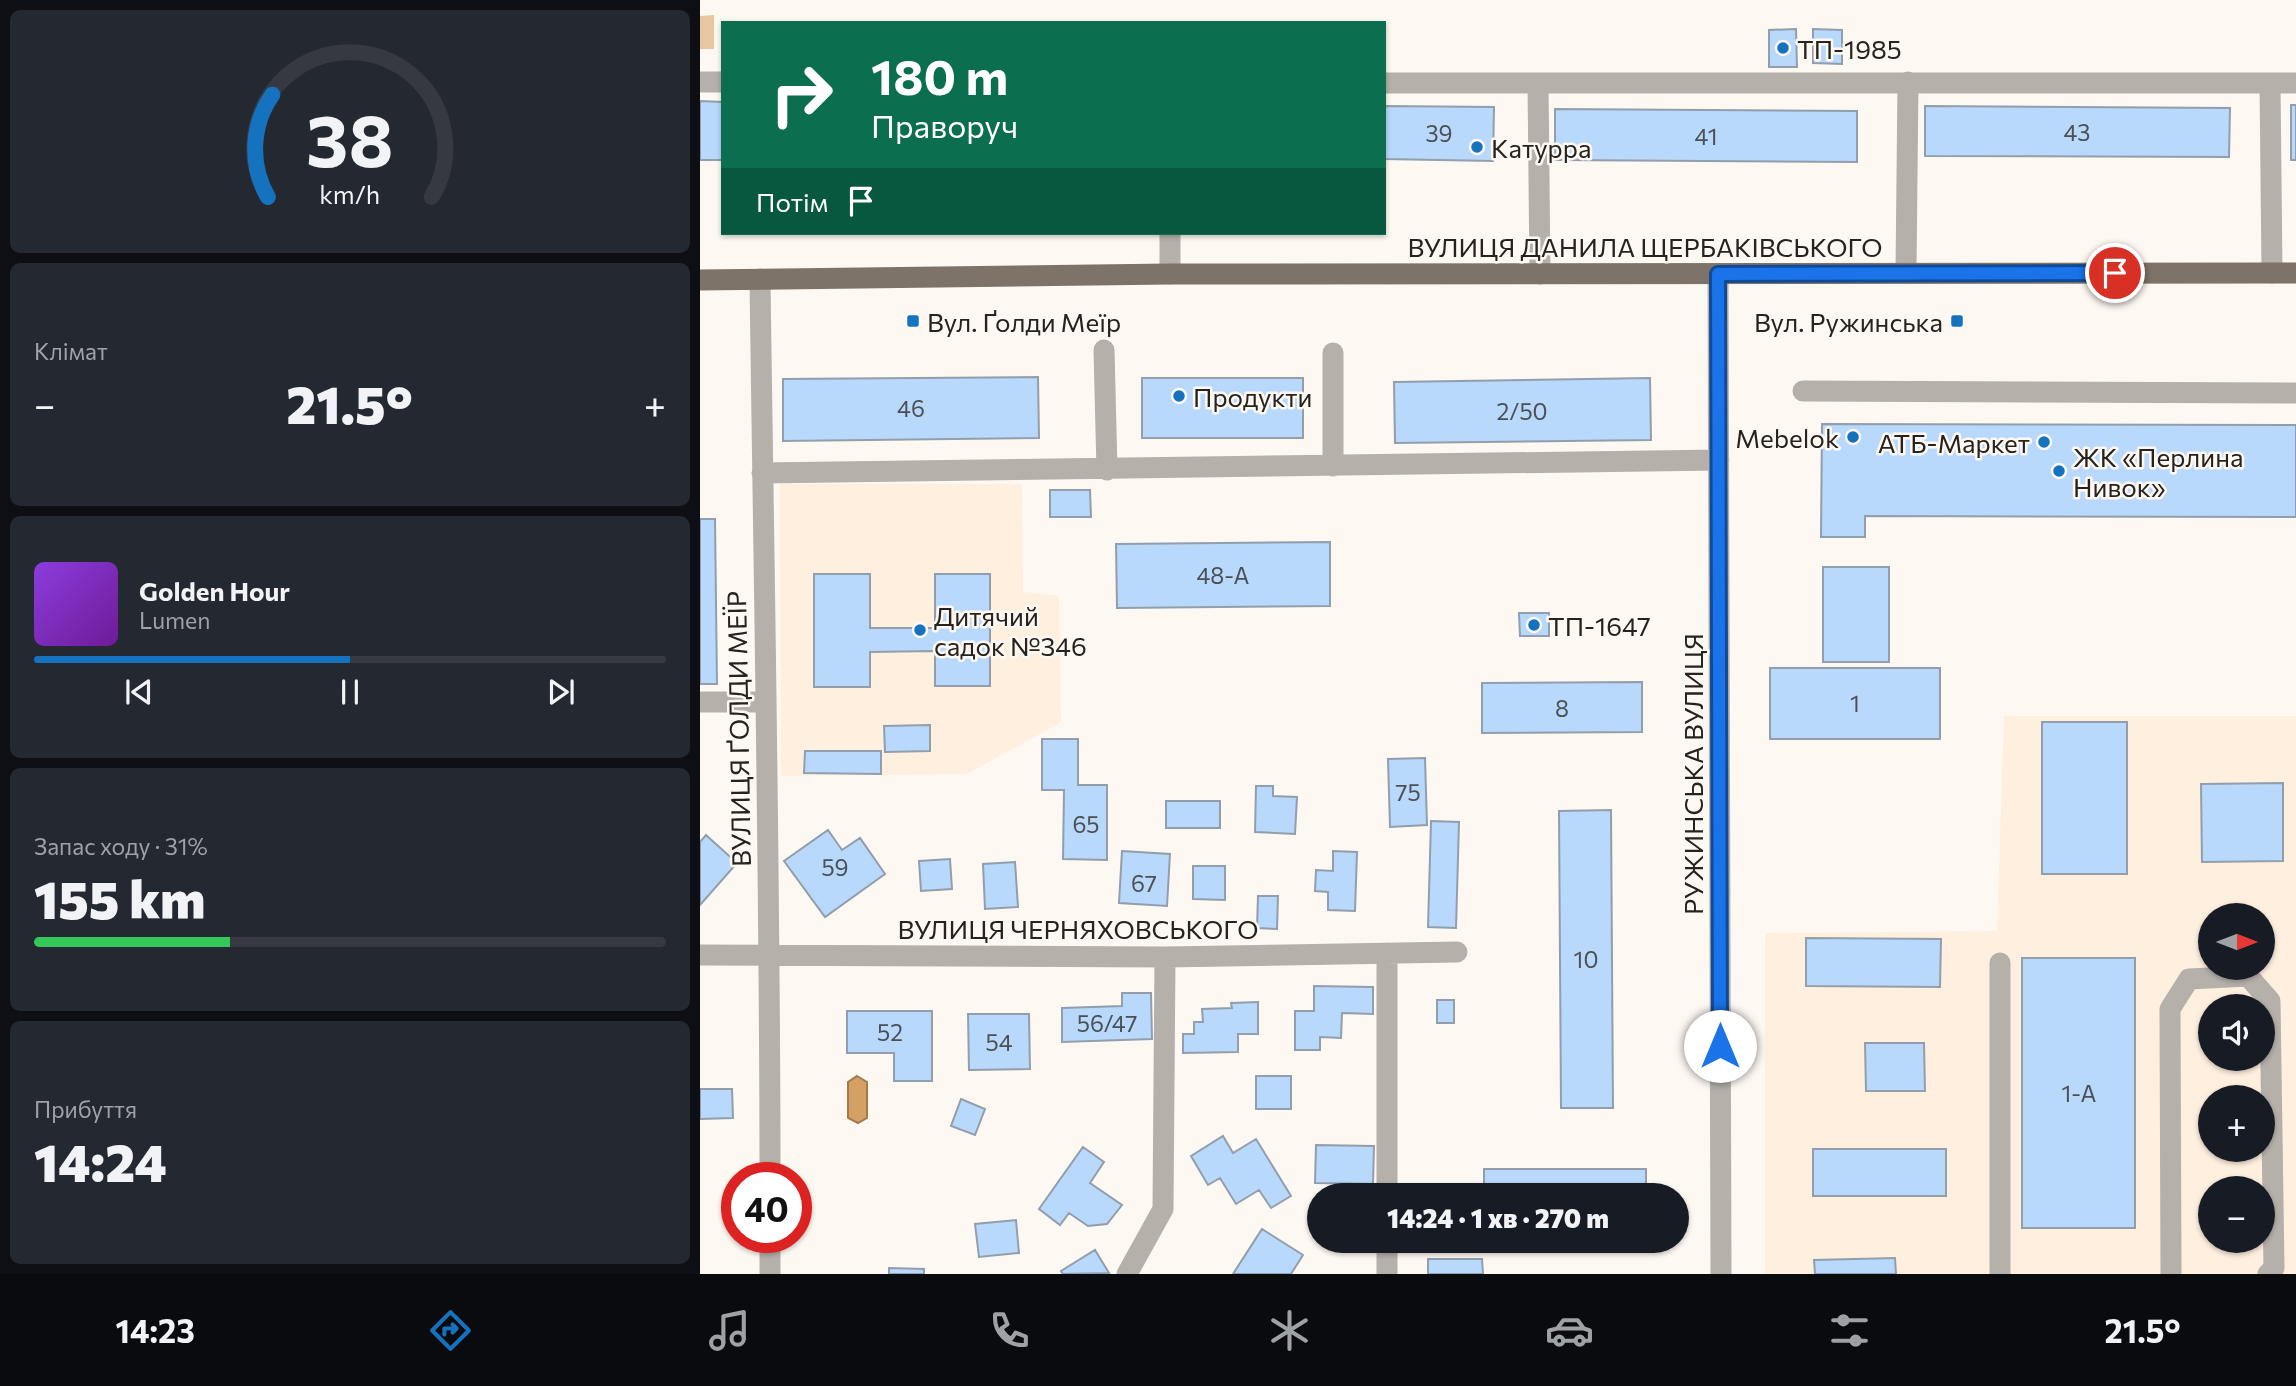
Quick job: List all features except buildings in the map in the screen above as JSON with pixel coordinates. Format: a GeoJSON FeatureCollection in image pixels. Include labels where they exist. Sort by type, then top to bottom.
{"type":"FeatureCollection","features":[{"type":"Feature","properties":{"kind":"main road","name":"ВУЛИЦЯ ДАНИЛА ЩЕРБАКІВСЬКОГО"},"geometry":{"type":"LineString","coordinates":[[700,280],[1170,274],[2296,273]]}},
{"type":"Feature","properties":{"kind":"street"},"geometry":{"type":"LineString","coordinates":[[700,82],[721,82]]}},
{"type":"Feature","properties":{"kind":"street"},"geometry":{"type":"LineString","coordinates":[[1906,274],[1908,82]]}},
{"type":"Feature","properties":{"kind":"street"},"geometry":{"type":"LineString","coordinates":[[1386,83],[2296,83]]}},
{"type":"Feature","properties":{"kind":"street"},"geometry":{"type":"LineString","coordinates":[[1538,83],[1540,274]]}},
{"type":"Feature","properties":{"kind":"street"},"geometry":{"type":"LineString","coordinates":[[2270,83],[2272,273]]}},
{"type":"Feature","properties":{"kind":"street"},"geometry":{"type":"LineString","coordinates":[[1170,235],[1170,274]]}},
{"type":"Feature","properties":{"kind":"street","name":"РУЖИНСЬКА ВУЛИЦЯ"},"geometry":{"type":"LineString","coordinates":[[1718,274],[1721,1274]]}},
{"type":"Feature","properties":{"kind":"street","name":"ВУЛИЦЯ ҐОЛДИ МЕЇР"},"geometry":{"type":"LineString","coordinates":[[760,279],[770,956],[770,1162]]}},
{"type":"Feature","properties":{"kind":"street"},"geometry":{"type":"LineString","coordinates":[[1104,350],[1107,470]]}},
{"type":"Feature","properties":{"kind":"street"},"geometry":{"type":"LineString","coordinates":[[1333,353],[1333,466]]}},
{"type":"Feature","properties":{"kind":"street"},"geometry":{"type":"LineString","coordinates":[[1803,391],[2296,393]]}},
{"type":"Feature","properties":{"kind":"street"},"geometry":{"type":"LineString","coordinates":[[762,473],[1719,460]]}},
{"type":"Feature","properties":{"kind":"street"},"geometry":{"type":"LineString","coordinates":[[700,702],[765,702]]}},
{"type":"Feature","properties":{"kind":"street","name":"ВУЛИЦЯ ЧЕРНЯХОВСЬКОГО"},"geometry":{"type":"LineString","coordinates":[[700,955],[1165,957],[1457,952]]}},
{"type":"Feature","properties":{"kind":"street"},"geometry":{"type":"LineString","coordinates":[[1387,953],[1387,1183]]}},
{"type":"Feature","properties":{"kind":"street"},"geometry":{"type":"LineString","coordinates":[[1127,1274],[1163,1209],[1165,957]]}},
{"type":"Feature","properties":{"kind":"street"},"geometry":{"type":"LineString","coordinates":[[2000,963],[2000,1274]]}},
{"type":"Feature","properties":{"kind":"street"},"geometry":{"type":"LineString","coordinates":[[2171,1274],[2170,1009],[2189,979],[2248,976],[2270,1001],[2274,1268],[2268,1274]]}},
{"type":"Feature","properties":{"kind":"street"},"geometry":{"type":"LineString","coordinates":[[770,1253],[770,1274]]}},
{"type":"Feature","properties":{"kind":"street"},"geometry":{"type":"LineString","coordinates":[[1387,1253],[1387,1274]]}},
{"type":"Feature","properties":{"kind":"shaded area"},"geometry":{"type":"Polygon","coordinates":[[[714,15],[714,49],[700,49],[700,16],[714,15]]]}},
{"type":"Feature","properties":{"kind":"shaded area","name":"Дитячий садок №346"},"geometry":{"type":"Polygon","coordinates":[[[780,484],[1022,484],[1023,592],[1059,596],[1061,722],[967,774],[781,776],[780,484]]]}},
{"type":"Feature","properties":{"kind":"shaded area"},"geometry":{"type":"Polygon","coordinates":[[[2004,716],[2296,716],[2296,1274],[1765,1274],[1765,933],[1997,931],[2004,716]]]}},
{"type":"Feature","properties":{"kind":"shaded area"},"geometry":{"type":"Polygon","coordinates":[[[857,1076],[867,1082],[867,1118],[858,1123],[848,1118],[848,1082],[857,1076]]]}},
{"type":"Feature","properties":{"kind":"place","name":"ТП-1985"},"geometry":{"type":"Point","coordinates":[1783,48]}},
{"type":"Feature","properties":{"kind":"place","name":"Катурра"},"geometry":{"type":"Point","coordinates":[1477,147]}},
{"type":"Feature","properties":{"kind":"place","name":"Вул. Ґолди Меїр"},"geometry":{"type":"Point","coordinates":[913,321]}},
{"type":"Feature","properties":{"kind":"place","name":"Вул. Ружинська"},"geometry":{"type":"Point","coordinates":[1957,321]}},
{"type":"Feature","properties":{"kind":"place","name":"Продукти"},"geometry":{"type":"Point","coordinates":[1179,396]}},
{"type":"Feature","properties":{"kind":"place","name":"Mebelok"},"geometry":{"type":"Point","coordinates":[1853,437]}},
{"type":"Feature","properties":{"kind":"place","name":"АТБ-Маркет"},"geometry":{"type":"Point","coordinates":[2044,442]}},
{"type":"Feature","properties":{"kind":"place","name":"ЖК «Перлина Нивок»"},"geometry":{"type":"Point","coordinates":[2059,471]}},
{"type":"Feature","properties":{"kind":"place","name":"ТП-1647"},"geometry":{"type":"Point","coordinates":[1534,625]}},
{"type":"Feature","properties":{"kind":"place","name":"Дитячий садок №346"},"geometry":{"type":"Point","coordinates":[920,630]}},
{"type":"Feature","properties":{"kind":"route"},"geometry":{"type":"LineString","coordinates":[[1720,1046],[1718,274],[2115,273]]}}]}
